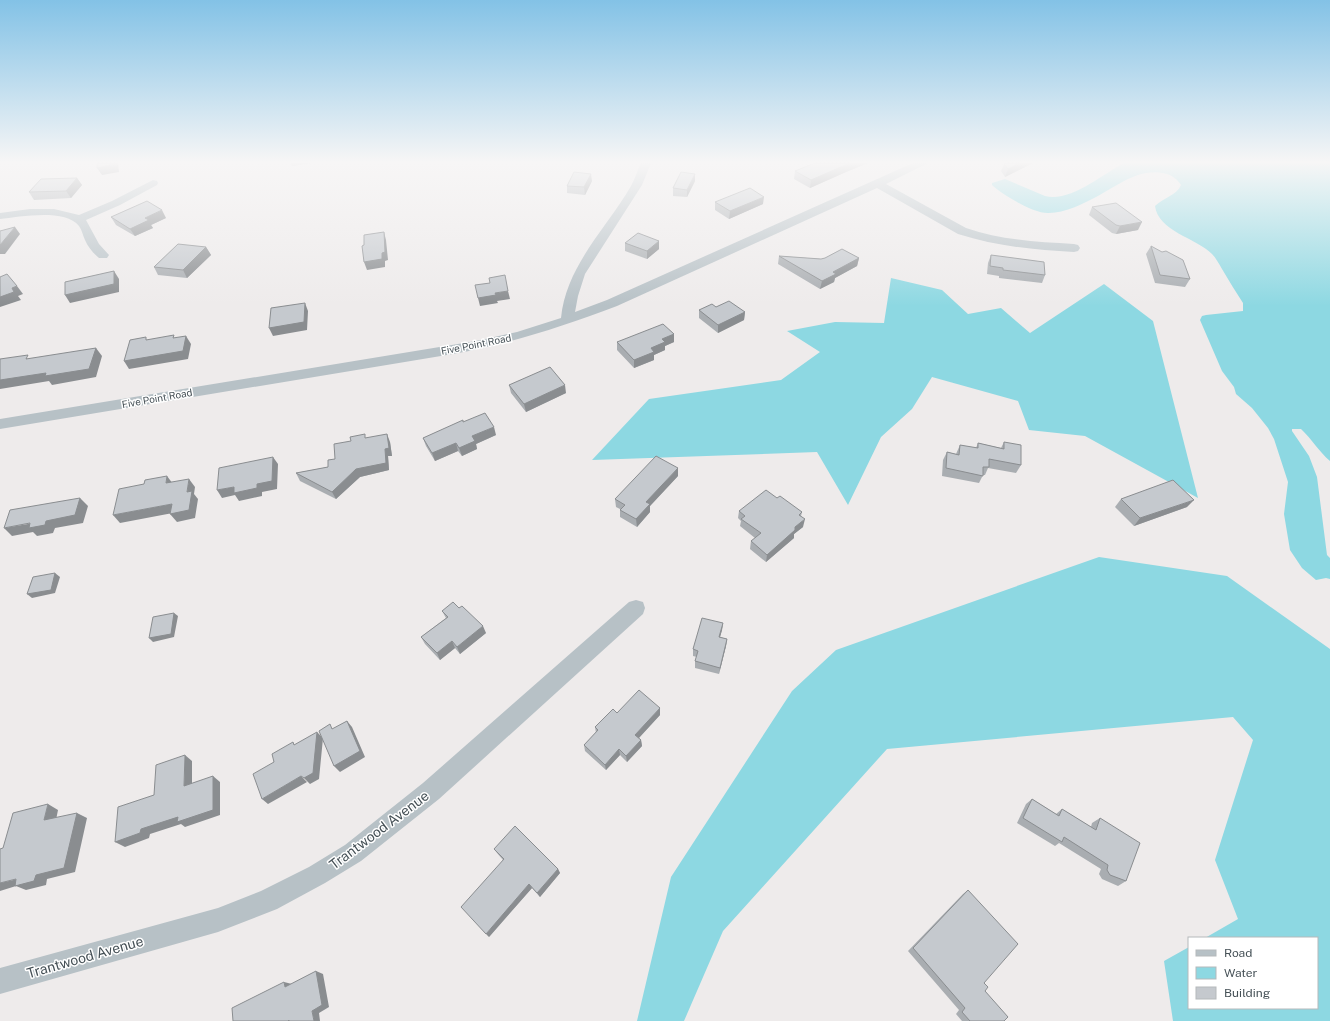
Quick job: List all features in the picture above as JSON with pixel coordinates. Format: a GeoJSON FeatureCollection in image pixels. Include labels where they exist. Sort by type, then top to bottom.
{"type":"FeatureCollection","features":[{"type":"Feature","properties":{"kind":"street"},"geometry":{"type":"LineString","coordinates":[[79,219],[98,211]]}},
{"type":"Feature","properties":{"kind":"street"},"geometry":{"type":"LineString","coordinates":[[568,320],[569,304],[573,288],[580,274],[621,211]]}},
{"type":"Feature","properties":{"kind":"street","name":"Five Point Road"},"geometry":{"type":"LineString","coordinates":[[0,424],[452,349],[511,337],[568,320],[818,211]]}},
{"type":"Feature","properties":{"kind":"street"},"geometry":{"type":"LineString","coordinates":[[926,211],[962,231],[977,236],[1009,244],[1074,248]]}},
{"type":"Feature","properties":{"kind":"street"},"geometry":{"type":"LineString","coordinates":[[0,216],[50,212],[68,215],[79,219],[86,229],[91,243],[103,255]]}},
{"type":"Feature","properties":{"kind":"street","name":"Trantwood Avenue"},"geometry":{"type":"LineString","coordinates":[[0,981],[218,920],[268,900],[317,876],[353,853],[431,791],[636,608]]}},
{"type":"Feature","properties":{"kind":"water"},"geometry":{"type":"Polygon","coordinates":[[[1038,211],[1063,211],[1055,213],[1038,211]]]}},
{"type":"Feature","properties":{"kind":"water"},"geometry":{"type":"Polygon","coordinates":[[[1157,211],[1330,211],[1330,461],[1322,454],[1301,429],[1292,429],[1292,431],[1309,456],[1317,477],[1327,555],[1330,558],[1330,579],[1326,578],[1316,580],[1302,568],[1290,550],[1284,514],[1288,482],[1274,439],[1268,428],[1252,408],[1236,394],[1234,387],[1222,371],[1200,320],[1202,316],[1206,315],[1243,311],[1243,303],[1212,254],[1197,243],[1170,228],[1158,215],[1157,211]]]}},
{"type":"Feature","properties":{"kind":"water"},"geometry":{"type":"Polygon","coordinates":[[[891,278],[942,290],[968,314],[1001,308],[1030,333],[1104,284],[1153,321],[1198,498],[1085,436],[1029,430],[1018,401],[932,377],[912,409],[881,437],[848,505],[817,452],[592,460],[649,399],[781,380],[820,352],[787,331],[835,322],[884,323],[891,278]]]}},
{"type":"Feature","properties":{"kind":"water"},"geometry":{"type":"Polygon","coordinates":[[[1099,557],[1227,576],[1330,649],[1330,1021],[1173,1021],[1164,961],[1188,948],[1188,1009],[1318,1009],[1318,937],[1207,937],[1238,919],[1215,860],[1253,740],[1233,717],[887,749],[723,931],[684,1021],[637,1021],[671,877],[792,691],[836,650],[1099,557]]]}},
{"type":"Feature","properties":{"kind":"building"},"geometry":{"type":"Polygon","coordinates":[[[125,211],[161,211],[145,218],[149,220],[130,229],[111,217],[125,211]]]}},
{"type":"Feature","properties":{"kind":"building"},"geometry":{"type":"Polygon","coordinates":[[[1097,211],[1126,211],[1142,222],[1120,226],[1116,225],[1097,211]]]}},
{"type":"Feature","properties":{"kind":"building"},"geometry":{"type":"Polygon","coordinates":[[[15,227],[0,245],[0,231],[15,227]]]}},
{"type":"Feature","properties":{"kind":"building"},"geometry":{"type":"Polygon","coordinates":[[[384,232],[385,252],[382,253],[382,259],[364,262],[362,246],[364,245],[364,235],[384,232]]]}},
{"type":"Feature","properties":{"kind":"building"},"geometry":{"type":"Polygon","coordinates":[[[638,233],[659,241],[647,251],[625,243],[638,233]]]}},
{"type":"Feature","properties":{"kind":"building"},"geometry":{"type":"Polygon","coordinates":[[[178,244],[206,247],[183,270],[154,267],[178,244]]]}},
{"type":"Feature","properties":{"kind":"building"},"geometry":{"type":"Polygon","coordinates":[[[1151,246],[1162,252],[1166,251],[1183,260],[1190,279],[1160,275],[1151,246]]]}},
{"type":"Feature","properties":{"kind":"building"},"geometry":{"type":"Polygon","coordinates":[[[842,249],[859,258],[833,272],[836,274],[822,281],[779,256],[821,259],[842,249]]]}},
{"type":"Feature","properties":{"kind":"building"},"geometry":{"type":"Polygon","coordinates":[[[991,255],[1044,262],[1045,275],[1003,270],[1003,268],[990,266],[991,255]]]}},
{"type":"Feature","properties":{"kind":"building"},"geometry":{"type":"Polygon","coordinates":[[[114,271],[114,284],[65,295],[65,282],[114,271]]]}},
{"type":"Feature","properties":{"kind":"building"},"geometry":{"type":"Polygon","coordinates":[[[7,274],[17,286],[12,288],[14,292],[0,297],[0,277],[7,274]]]}},
{"type":"Feature","properties":{"kind":"building"},"geometry":{"type":"Polygon","coordinates":[[[505,275],[508,291],[478,298],[475,285],[490,283],[489,278],[505,275]]]}},
{"type":"Feature","properties":{"kind":"building"},"geometry":{"type":"Polygon","coordinates":[[[729,301],[745,312],[718,325],[699,310],[712,304],[716,307],[729,301]]]}},
{"type":"Feature","properties":{"kind":"building"},"geometry":{"type":"Polygon","coordinates":[[[305,303],[304,322],[269,328],[271,308],[305,303]]]}},
{"type":"Feature","properties":{"kind":"building"},"geometry":{"type":"Polygon","coordinates":[[[663,324],[674,334],[662,339],[665,342],[651,348],[654,352],[634,360],[617,342],[663,324]]]}},
{"type":"Feature","properties":{"kind":"building"},"geometry":{"type":"Polygon","coordinates":[[[174,335],[173,338],[186,336],[183,351],[124,361],[130,340],[146,337],[146,340],[174,335]]]}},
{"type":"Feature","properties":{"kind":"building"},"geometry":{"type":"Polygon","coordinates":[[[96,348],[89,369],[45,376],[46,373],[0,380],[0,359],[28,355],[26,359],[96,348]]]}},
{"type":"Feature","properties":{"kind":"building"},"geometry":{"type":"Polygon","coordinates":[[[550,367],[565,385],[524,404],[509,385],[550,367]]]}},
{"type":"Feature","properties":{"kind":"building"},"geometry":{"type":"Polygon","coordinates":[[[485,413],[494,427],[472,436],[475,441],[459,448],[456,443],[432,453],[423,438],[463,420],[463,422],[485,413]]]}},
{"type":"Feature","properties":{"kind":"building"},"geometry":{"type":"Polygon","coordinates":[[[365,434],[365,438],[387,434],[389,448],[385,449],[386,463],[356,469],[332,492],[296,473],[328,467],[328,460],[335,459],[334,444],[351,441],[350,437],[365,434]]]}},
{"type":"Feature","properties":{"kind":"building"},"geometry":{"type":"Polygon","coordinates":[[[1004,442],[1021,445],[1021,465],[989,459],[989,467],[983,467],[983,476],[946,468],[947,452],[959,455],[960,445],[978,448],[978,443],[1004,449],[1004,442]]]}},
{"type":"Feature","properties":{"kind":"building"},"geometry":{"type":"Polygon","coordinates":[[[656,456],[678,468],[646,502],[650,504],[636,519],[620,510],[625,505],[615,499],[656,456]]]}},
{"type":"Feature","properties":{"kind":"building"},"geometry":{"type":"Polygon","coordinates":[[[273,457],[272,481],[257,484],[257,488],[234,493],[234,487],[217,490],[219,468],[273,457]]]}},
{"type":"Feature","properties":{"kind":"building"},"geometry":{"type":"Polygon","coordinates":[[[167,476],[166,483],[189,479],[187,492],[192,491],[189,510],[170,514],[172,504],[113,515],[119,489],[144,484],[145,480],[167,476]]]}},
{"type":"Feature","properties":{"kind":"building"},"geometry":{"type":"Polygon","coordinates":[[[1173,480],[1194,500],[1140,518],[1121,499],[1173,480]]]}},
{"type":"Feature","properties":{"kind":"building"},"geometry":{"type":"Polygon","coordinates":[[[766,490],[777,498],[780,496],[802,512],[799,515],[805,519],[767,555],[751,541],[761,533],[741,519],[745,516],[739,511],[766,490]]]}},
{"type":"Feature","properties":{"kind":"building"},"geometry":{"type":"Polygon","coordinates":[[[80,498],[75,515],[46,521],[45,525],[29,528],[30,523],[4,528],[10,510],[80,498]]]}},
{"type":"Feature","properties":{"kind":"building"},"geometry":{"type":"Polygon","coordinates":[[[55,573],[51,590],[27,594],[33,577],[55,573]]]}},
{"type":"Feature","properties":{"kind":"building"},"geometry":{"type":"Polygon","coordinates":[[[453,602],[459,608],[462,606],[483,626],[457,647],[452,641],[437,653],[421,637],[448,617],[442,611],[453,602]]]}},
{"type":"Feature","properties":{"kind":"building"},"geometry":{"type":"Polygon","coordinates":[[[174,613],[171,634],[149,638],[153,617],[174,613]]]}},
{"type":"Feature","properties":{"kind":"building"},"geometry":{"type":"Polygon","coordinates":[[[702,618],[723,623],[719,637],[727,639],[720,668],[695,661],[698,651],[693,649],[702,618]]]}},
{"type":"Feature","properties":{"kind":"building"},"geometry":{"type":"Polygon","coordinates":[[[639,690],[660,708],[635,735],[641,740],[626,756],[619,749],[605,765],[584,745],[598,730],[595,727],[613,709],[617,713],[639,690]]]}},
{"type":"Feature","properties":{"kind":"building"},"geometry":{"type":"Polygon","coordinates":[[[347,721],[360,751],[334,766],[319,731],[330,724],[332,729],[347,721]]]}},
{"type":"Feature","properties":{"kind":"building"},"geometry":{"type":"Polygon","coordinates":[[[317,732],[313,773],[304,778],[301,776],[262,799],[253,774],[274,762],[272,754],[293,742],[294,745],[317,732]]]}},
{"type":"Feature","properties":{"kind":"building"},"geometry":{"type":"Polygon","coordinates":[[[185,755],[184,786],[213,776],[213,810],[177,822],[178,817],[141,829],[140,833],[115,842],[118,807],[154,795],[156,765],[185,755]]]}},
{"type":"Feature","properties":{"kind":"building"},"geometry":{"type":"Polygon","coordinates":[[[1032,799],[1059,816],[1062,809],[1096,830],[1100,818],[1140,843],[1126,881],[1110,875],[1107,870],[1108,865],[1064,837],[1062,842],[1023,818],[1032,799]]]}},
{"type":"Feature","properties":{"kind":"building"},"geometry":{"type":"Polygon","coordinates":[[[48,804],[44,820],[77,813],[64,868],[36,875],[34,881],[15,886],[16,879],[0,883],[0,849],[3,848],[13,813],[48,804]]]}},
{"type":"Feature","properties":{"kind":"building"},"geometry":{"type":"Polygon","coordinates":[[[515,826],[558,869],[537,893],[529,884],[486,934],[461,907],[504,859],[494,849],[515,826]]]}},
{"type":"Feature","properties":{"kind":"building"},"geometry":{"type":"Polygon","coordinates":[[[968,890],[1018,944],[984,983],[988,987],[985,991],[1008,1017],[1004,1021],[970,1021],[962,1012],[965,1008],[913,948],[968,890]]]}},
{"type":"Feature","properties":{"kind":"building"},"geometry":{"type":"Polygon","coordinates":[[[316,971],[322,1005],[312,1011],[314,1021],[233,1021],[232,1008],[284,982],[285,987],[316,971]]]}}]}
